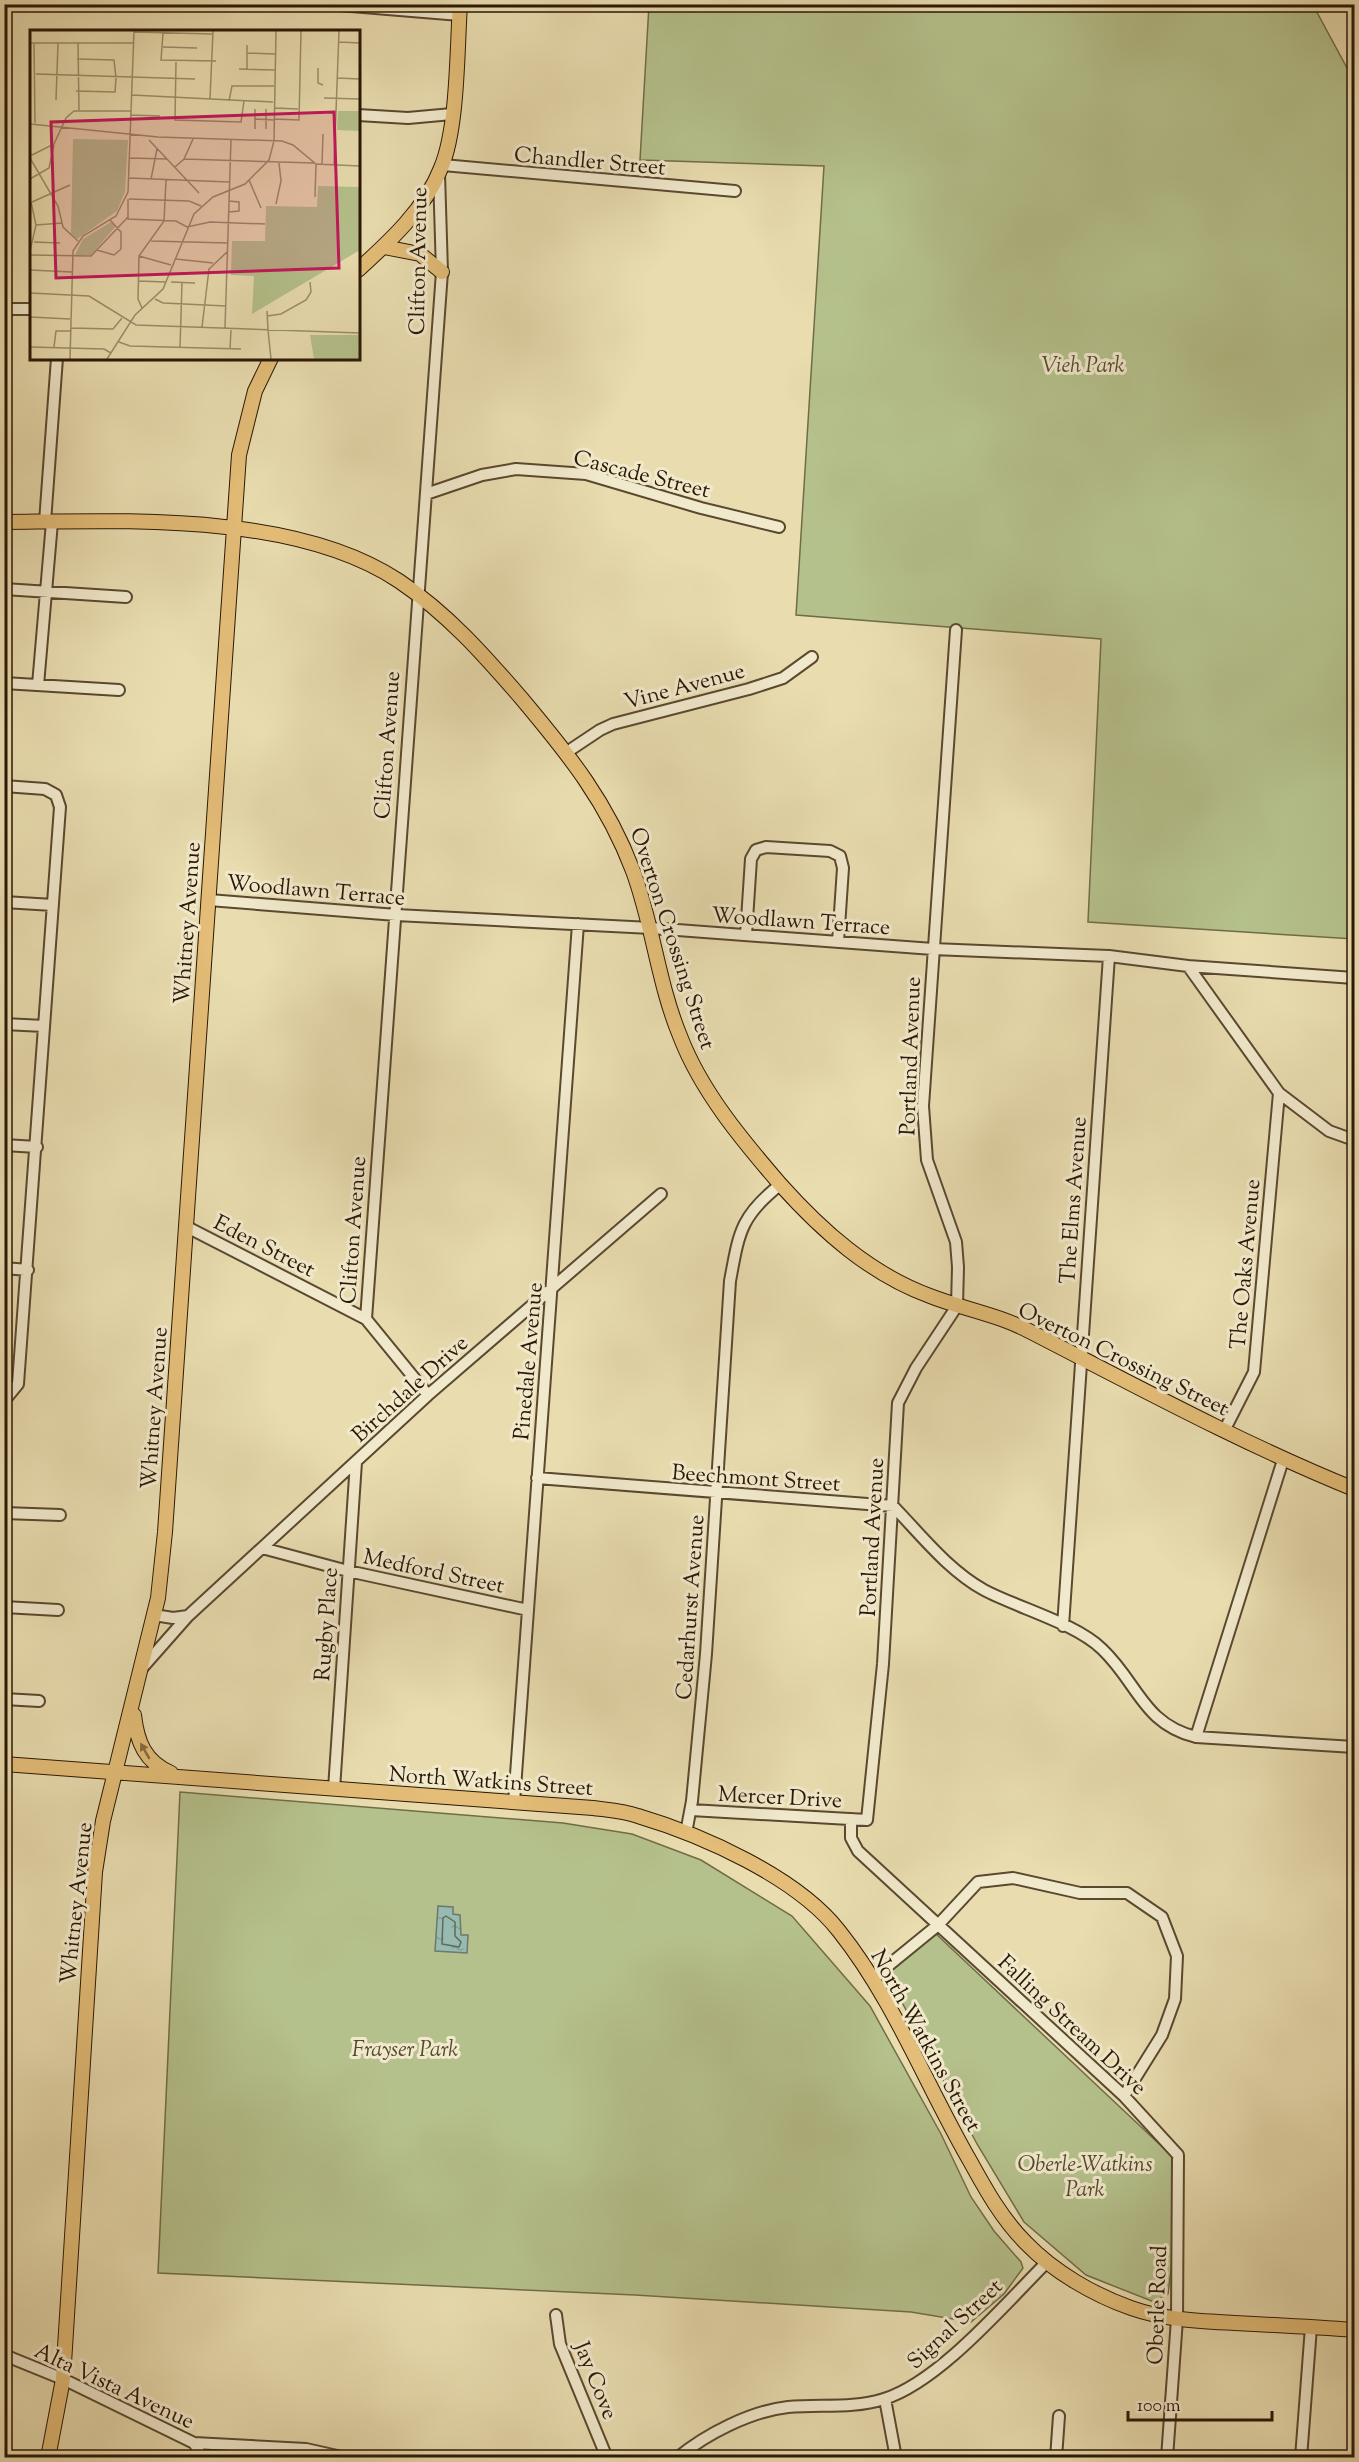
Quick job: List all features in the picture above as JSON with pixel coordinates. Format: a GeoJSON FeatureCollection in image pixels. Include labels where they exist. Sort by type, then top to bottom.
{"type":"FeatureCollection","features":[{"type":"Feature","properties":{"kind":"main road","name":"Clifton Avenue"},"geometry":{"type":"LineString","coordinates":[[441,169],[452,114],[460,10]]}},
{"type":"Feature","properties":{"kind":"main road"},"geometry":{"type":"LineString","coordinates":[[360,268],[384,247],[412,216],[441,169]]}},
{"type":"Feature","properties":{"kind":"main road"},"geometry":{"type":"LineString","coordinates":[[384,247],[420,254],[442,272]]}},
{"type":"Feature","properties":{"kind":"main road","name":"Whitney Avenue"},"geometry":{"type":"LineString","coordinates":[[48,2457],[63,2379],[95,1872],[103,1821],[143,1667],[154,1615],[165,1532],[239,455],[255,391],[270,360]]}},
{"type":"Feature","properties":{"kind":"main road","name":"Overton Crossing Street"},"geometry":{"type":"LineString","coordinates":[[4,522],[147,522],[294,537],[333,550],[396,579],[453,622],[484,654],[567,752],[595,792],[617,829],[636,878],[651,928],[666,995],[685,1047],[724,1115],[781,1184],[818,1223],[865,1262],[893,1281],[957,1306],[1025,1328],[1282,1460],[1354,1489]]}},
{"type":"Feature","properties":{"kind":"main road"},"geometry":{"type":"LineString","coordinates":[[133,1706],[136,1733],[147,1757],[158,1767],[181,1777]]}},
{"type":"Feature","properties":{"kind":"main road","name":"North Watkins Street"},"geometry":{"type":"LineString","coordinates":[[4,1764],[514,1802],[636,1815],[686,1833],[736,1855],[793,1888],[838,1928],[873,1978],[955,2136],[990,2196],[1011,2227],[1047,2262],[1079,2283],[1130,2308],[1177,2319],[1354,2330]]}},
{"type":"Feature","properties":{"kind":"street"},"geometry":{"type":"LineString","coordinates":[[327,4],[460,10]]}},
{"type":"Feature","properties":{"kind":"street"},"geometry":{"type":"LineString","coordinates":[[360,115],[408,118],[452,114]]}},
{"type":"Feature","properties":{"kind":"street","name":"Chandler Street"},"geometry":{"type":"LineString","coordinates":[[441,169],[735,191]]}},
{"type":"Feature","properties":{"kind":"street","name":"Clifton Avenue"},"geometry":{"type":"LineString","coordinates":[[366,1319],[442,272],[441,169]]}},
{"type":"Feature","properties":{"kind":"street"},"geometry":{"type":"LineString","coordinates":[[4,309],[30,309]]}},
{"type":"Feature","properties":{"kind":"street"},"geometry":{"type":"LineString","coordinates":[[38,685],[46,592],[57,360]]}},
{"type":"Feature","properties":{"kind":"street","name":"Cascade Street"},"geometry":{"type":"LineString","coordinates":[[426,494],[482,475],[516,469],[586,474],[701,508],[779,527]]}},
{"type":"Feature","properties":{"kind":"street"},"geometry":{"type":"LineString","coordinates":[[4,589],[126,597]]}},
{"type":"Feature","properties":{"kind":"street","name":"Portland Avenue"},"geometry":{"type":"LineString","coordinates":[[867,1820],[883,1664],[898,1403],[916,1368],[957,1306],[956,1242],[927,1160],[923,1137],[922,1106],[956,630]]}},
{"type":"Feature","properties":{"kind":"street","name":"Vine Avenue"},"geometry":{"type":"LineString","coordinates":[[567,752],[600,729],[761,686],[783,678],[812,657]]}},
{"type":"Feature","properties":{"kind":"street"},"geometry":{"type":"LineString","coordinates":[[4,683],[119,690]]}},
{"type":"Feature","properties":{"kind":"street"},"geometry":{"type":"LineString","coordinates":[[4,786],[45,789],[56,795],[60,807],[18,1384],[4,1401]]}},
{"type":"Feature","properties":{"kind":"street"},"geometry":{"type":"LineString","coordinates":[[746,935],[751,859],[756,850],[766,847],[830,851],[840,856],[843,868],[838,942]]}},
{"type":"Feature","properties":{"kind":"street","name":"Woodlawn Terrace"},"geometry":{"type":"LineString","coordinates":[[208,900],[396,915],[651,928],[933,949],[1109,957],[1188,966],[1354,978]]}},
{"type":"Feature","properties":{"kind":"street"},"geometry":{"type":"LineString","coordinates":[[4,902],[53,905]]}},
{"type":"Feature","properties":{"kind":"street","name":"Pinedale Avenue"},"geometry":{"type":"LineString","coordinates":[[514,1802],[537,1478],[554,1288],[578,924]]}},
{"type":"Feature","properties":{"kind":"street","name":"The Elms Avenue"},"geometry":{"type":"LineString","coordinates":[[1063,1626],[1109,957]]}},
{"type":"Feature","properties":{"kind":"street"},"geometry":{"type":"LineString","coordinates":[[1188,966],[1279,1093],[1329,1131],[1354,1140]]}},
{"type":"Feature","properties":{"kind":"street"},"geometry":{"type":"LineString","coordinates":[[4,1024],[44,1026]]}},
{"type":"Feature","properties":{"kind":"street","name":"The Oaks Avenue"},"geometry":{"type":"LineString","coordinates":[[1224,1431],[1254,1372],[1279,1093]]}},
{"type":"Feature","properties":{"kind":"street"},"geometry":{"type":"LineString","coordinates":[[4,1145],[36,1147]]}},
{"type":"Feature","properties":{"kind":"street","name":"Cedarhurst Avenue"},"geometry":{"type":"LineString","coordinates":[[686,1833],[691,1810],[706,1654],[730,1281],[737,1243],[744,1223],[758,1202],[781,1184]]}},
{"type":"Feature","properties":{"kind":"street","name":"Birchdale Drive"},"geometry":{"type":"LineString","coordinates":[[143,1667],[188,1616],[428,1395],[661,1194]]}},
{"type":"Feature","properties":{"kind":"street","name":"Eden Street"},"geometry":{"type":"LineString","coordinates":[[187,1227],[366,1319],[428,1395]]}},
{"type":"Feature","properties":{"kind":"street"},"geometry":{"type":"LineString","coordinates":[[4,1268],[28,1270]]}},
{"type":"Feature","properties":{"kind":"street"},"geometry":{"type":"LineString","coordinates":[[1196,1737],[1282,1460]]}},
{"type":"Feature","properties":{"kind":"street","name":"Rugby Place"},"geometry":{"type":"LineString","coordinates":[[334,1790],[356,1462]]}},
{"type":"Feature","properties":{"kind":"street","name":"Beechmont Street"},"geometry":{"type":"LineString","coordinates":[[537,1478],[717,1494],[893,1506]]}},
{"type":"Feature","properties":{"kind":"street"},"geometry":{"type":"LineString","coordinates":[[893,1506],[962,1575],[983,1589],[1063,1626],[1100,1647],[1161,1723],[1177,1732],[1196,1737],[1354,1747]]}},
{"type":"Feature","properties":{"kind":"street"},"geometry":{"type":"LineString","coordinates":[[4,1513],[60,1515]]}},
{"type":"Feature","properties":{"kind":"street","name":"Medford Street"},"geometry":{"type":"LineString","coordinates":[[262,1548],[348,1571],[528,1610]]}},
{"type":"Feature","properties":{"kind":"street"},"geometry":{"type":"LineString","coordinates":[[4,1607],[58,1610]]}},
{"type":"Feature","properties":{"kind":"street"},"geometry":{"type":"LineString","coordinates":[[154,1615],[173,1618],[188,1616]]}},
{"type":"Feature","properties":{"kind":"street"},"geometry":{"type":"LineString","coordinates":[[4,1699],[39,1701]]}},
{"type":"Feature","properties":{"kind":"street","name":"Mercer Drive"},"geometry":{"type":"LineString","coordinates":[[691,1810],[867,1820]]}},
{"type":"Feature","properties":{"kind":"street","name":"Falling Stream Drive"},"geometry":{"type":"LineString","coordinates":[[851,1819],[850,1838],[858,1851],[1124,2096],[1178,2155]]}},
{"type":"Feature","properties":{"kind":"street"},"geometry":{"type":"LineString","coordinates":[[873,1978],[938,1925],[978,1882],[1013,1878],[1080,1893],[1127,1893],[1162,1917],[1177,1956],[1175,1999],[1162,2035],[1124,2096]]}},
{"type":"Feature","properties":{"kind":"street","name":"Oberle Road"},"geometry":{"type":"LineString","coordinates":[[1167,2457],[1177,2319],[1178,2155]]}},
{"type":"Feature","properties":{"kind":"street","name":"Signal Street"},"geometry":{"type":"LineString","coordinates":[[677,2457],[696,2442],[729,2424],[786,2408],[854,2406],[885,2399],[917,2385],[960,2348],[1047,2262]]}},
{"type":"Feature","properties":{"kind":"street","name":"Jay Cove"},"geometry":{"type":"LineString","coordinates":[[556,2315],[560,2344],[607,2457]]}},
{"type":"Feature","properties":{"kind":"street"},"geometry":{"type":"LineString","coordinates":[[1301,2457],[1311,2327]]}},
{"type":"Feature","properties":{"kind":"street","name":"Alta Vista Avenue"},"geometry":{"type":"LineString","coordinates":[[4,2355],[63,2379],[194,2443],[203,2457]]}},
{"type":"Feature","properties":{"kind":"street"},"geometry":{"type":"LineString","coordinates":[[885,2399],[896,2457]]}},
{"type":"Feature","properties":{"kind":"street"},"geometry":{"type":"LineString","coordinates":[[1056,2457],[1059,2416]]}},
{"type":"Feature","properties":{"kind":"street"},"geometry":{"type":"LineString","coordinates":[[194,2443],[306,2449],[346,2457]]}},
{"type":"Feature","properties":{"kind":"green space","name":"Vieh Park"},"geometry":{"type":"Polygon","coordinates":[[[649,5],[1313,5],[1354,81],[1354,939],[1088,922],[1101,639],[796,615],[824,166],[640,160],[649,5]]]}},
{"type":"Feature","properties":{"kind":"green space","name":"Frayser Park"},"geometry":{"type":"Polygon","coordinates":[[[180,1792],[563,1823],[632,1834],[701,1860],[792,1916],[870,2006],[941,2134],[971,2197],[994,2231],[1021,2262],[1023,2268],[1004,2294],[971,2322],[911,2312],[635,2295],[158,2273],[180,1792]]]}},
{"type":"Feature","properties":{"kind":"green space","name":"Oberle-Watkins Park"},"geometry":{"type":"Polygon","coordinates":[[[935,1933],[1172,2156],[1172,2263],[1168,2294],[1154,2302],[1086,2275],[1024,2222],[977,2144],[887,1974],[935,1933]]]}},
{"type":"Feature","properties":{"kind":"water"},"geometry":{"type":"Polygon","coordinates":[[[438,1906],[453,1907],[453,1914],[460,1915],[461,1935],[468,1935],[467,1953],[435,1951],[438,1906]]]}}]}
